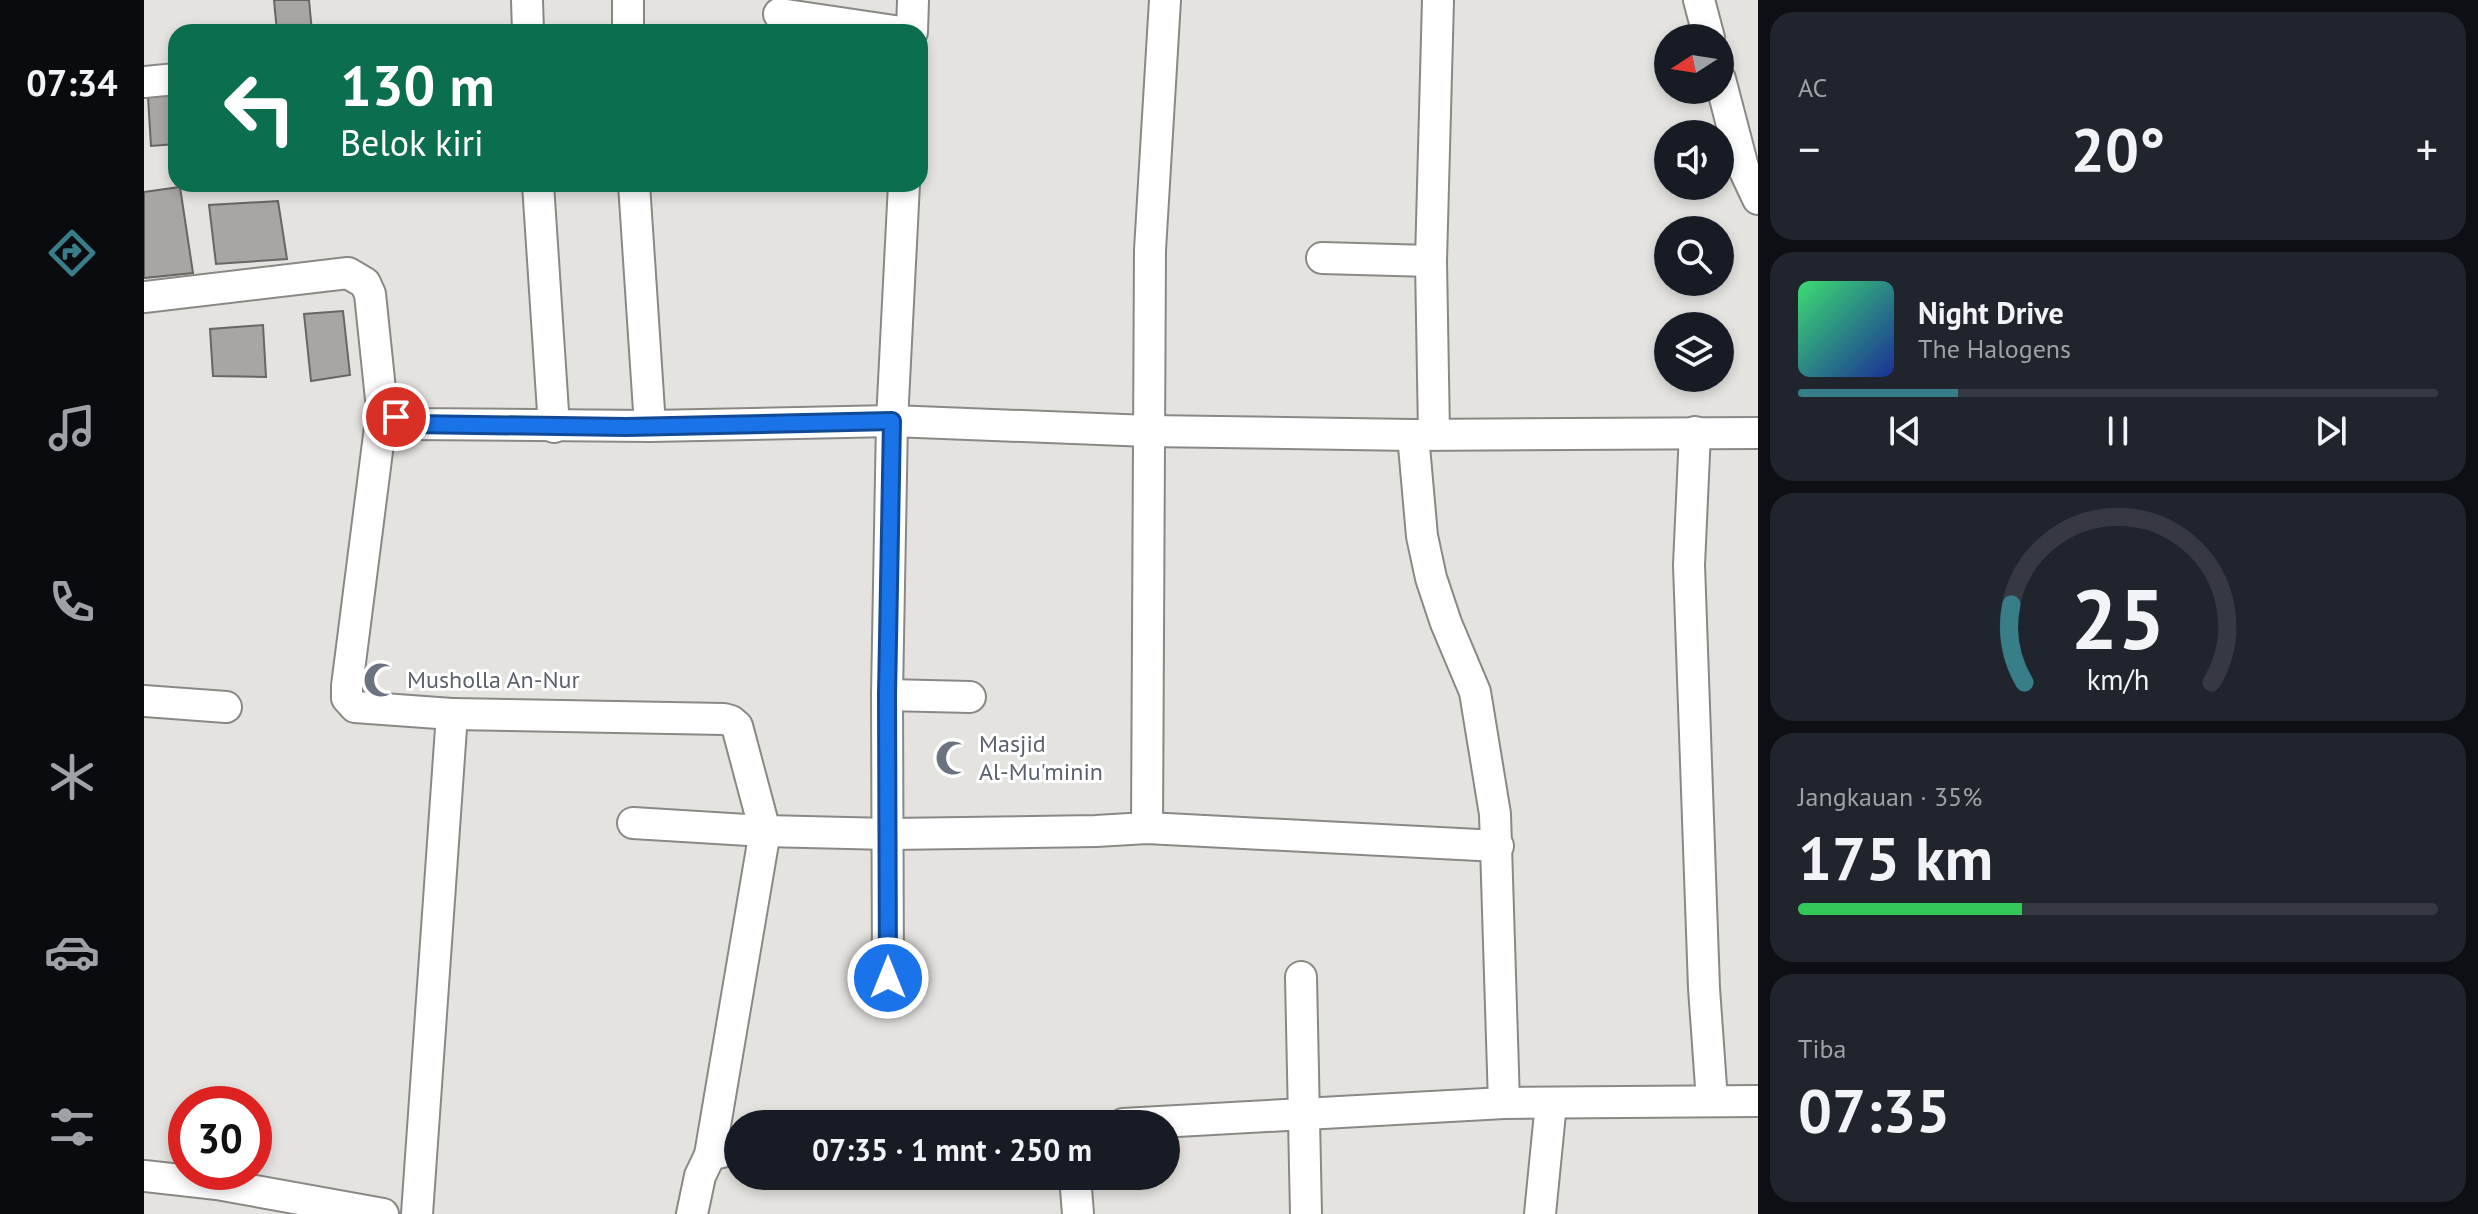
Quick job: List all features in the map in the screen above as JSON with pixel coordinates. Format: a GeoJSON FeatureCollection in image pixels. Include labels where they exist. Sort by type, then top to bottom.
{"type":"FeatureCollection","features":[{"type":"Feature","properties":{"kind":"street"},"geometry":{"type":"LineString","coordinates":[[527,0],[528,24]]}},
{"type":"Feature","properties":{"kind":"street"},"geometry":{"type":"LineString","coordinates":[[628,0],[628,24]]}},
{"type":"Feature","properties":{"kind":"street"},"geometry":{"type":"LineString","coordinates":[[912,24],[913,0]]}},
{"type":"Feature","properties":{"kind":"street"},"geometry":{"type":"LineString","coordinates":[[1147,828],[1150,250],[1165,0]]}},
{"type":"Feature","properties":{"kind":"street"},"geometry":{"type":"LineString","coordinates":[[1438,0],[1422,536],[1431,578],[1446,623],[1475,692],[1495,814],[1504,1103]]}},
{"type":"Feature","properties":{"kind":"street"},"geometry":{"type":"LineString","coordinates":[[1699,0],[1705,24]]}},
{"type":"Feature","properties":{"kind":"street"},"geometry":{"type":"LineString","coordinates":[[779,14],[847,24]]}},
{"type":"Feature","properties":{"kind":"street"},"geometry":{"type":"LineString","coordinates":[[144,82],[168,80]]}},
{"type":"Feature","properties":{"kind":"street"},"geometry":{"type":"LineString","coordinates":[[1727,104],[1743,167],[1758,199]]}},
{"type":"Feature","properties":{"kind":"street"},"geometry":{"type":"LineString","coordinates":[[539,192],[554,427]]}},
{"type":"Feature","properties":{"kind":"street"},"geometry":{"type":"LineString","coordinates":[[635,192],[650,426]]}},
{"type":"Feature","properties":{"kind":"street"},"geometry":{"type":"LineString","coordinates":[[888,978],[887,695],[892,421],[904,192]]}},
{"type":"Feature","properties":{"kind":"street"},"geometry":{"type":"LineString","coordinates":[[1322,258],[1431,261]]}},
{"type":"Feature","properties":{"kind":"street"},"geometry":{"type":"LineString","coordinates":[[144,297],[348,273],[365,283],[370,294],[377,384],[383,404],[347,686],[347,698],[355,707],[452,714],[642,716],[731,721],[739,732],[765,831],[729,1110]]}},
{"type":"Feature","properties":{"kind":"street"},"geometry":{"type":"LineString","coordinates":[[383,404],[396,417],[411,424],[554,427],[892,421],[1149,431],[1758,433]]}},
{"type":"Feature","properties":{"kind":"street"},"geometry":{"type":"LineString","coordinates":[[1695,432],[1690,606],[1703,957],[1712,1101]]}},
{"type":"Feature","properties":{"kind":"street"},"geometry":{"type":"LineString","coordinates":[[887,695],[970,697]]}},
{"type":"Feature","properties":{"kind":"street"},"geometry":{"type":"LineString","coordinates":[[144,701],[226,707]]}},
{"type":"Feature","properties":{"kind":"street"},"geometry":{"type":"LineString","coordinates":[[417,1214],[452,714]]}},
{"type":"Feature","properties":{"kind":"street"},"geometry":{"type":"LineString","coordinates":[[633,823],[889,834],[1147,828],[1498,846]]}},
{"type":"Feature","properties":{"kind":"street"},"geometry":{"type":"LineString","coordinates":[[1301,977],[1306,1214]]}},
{"type":"Feature","properties":{"kind":"street"},"geometry":{"type":"LineString","coordinates":[[1180,1121],[1504,1103],[1758,1101]]}},
{"type":"Feature","properties":{"kind":"street"},"geometry":{"type":"LineString","coordinates":[[1540,1214],[1551,1103]]}},
{"type":"Feature","properties":{"kind":"street"},"geometry":{"type":"LineString","coordinates":[[692,1214],[700,1176],[724,1152]]}},
{"type":"Feature","properties":{"kind":"street"},"geometry":{"type":"LineString","coordinates":[[144,1176],[217,1184],[383,1214]]}},
{"type":"Feature","properties":{"kind":"street"},"geometry":{"type":"LineString","coordinates":[[1076,1190],[1078,1214]]}},
{"type":"Feature","properties":{"kind":"building"},"geometry":{"type":"Polygon","coordinates":[[[274,0],[309,0],[311,24],[276,24],[274,0]]]}},
{"type":"Feature","properties":{"kind":"building"},"geometry":{"type":"Polygon","coordinates":[[[168,94],[168,145],[151,146],[148,97],[168,94]]]}},
{"type":"Feature","properties":{"kind":"building"},"geometry":{"type":"Polygon","coordinates":[[[168,189],[168,192],[181,192],[193,273],[144,278],[144,192],[168,189]]]}},
{"type":"Feature","properties":{"kind":"building"},"geometry":{"type":"Polygon","coordinates":[[[278,201],[287,259],[216,264],[209,205],[278,201]]]}},
{"type":"Feature","properties":{"kind":"building"},"geometry":{"type":"Polygon","coordinates":[[[343,311],[350,375],[311,381],[304,314],[343,311]]]}},
{"type":"Feature","properties":{"kind":"building"},"geometry":{"type":"Polygon","coordinates":[[[263,325],[266,377],[213,376],[210,329],[263,325]]]}},
{"type":"Feature","properties":{"kind":"place","name":"Musholla An-Nur"},"geometry":{"type":"Point","coordinates":[381,680]}},
{"type":"Feature","properties":{"kind":"place","name":"Masjid Al-Mu'minin"},"geometry":{"type":"Point","coordinates":[953,758]}},
{"type":"Feature","properties":{"kind":"route"},"geometry":{"type":"LineString","coordinates":[[396,417],[411,424],[554,427],[892,421],[887,695],[888,978]]}}]}
